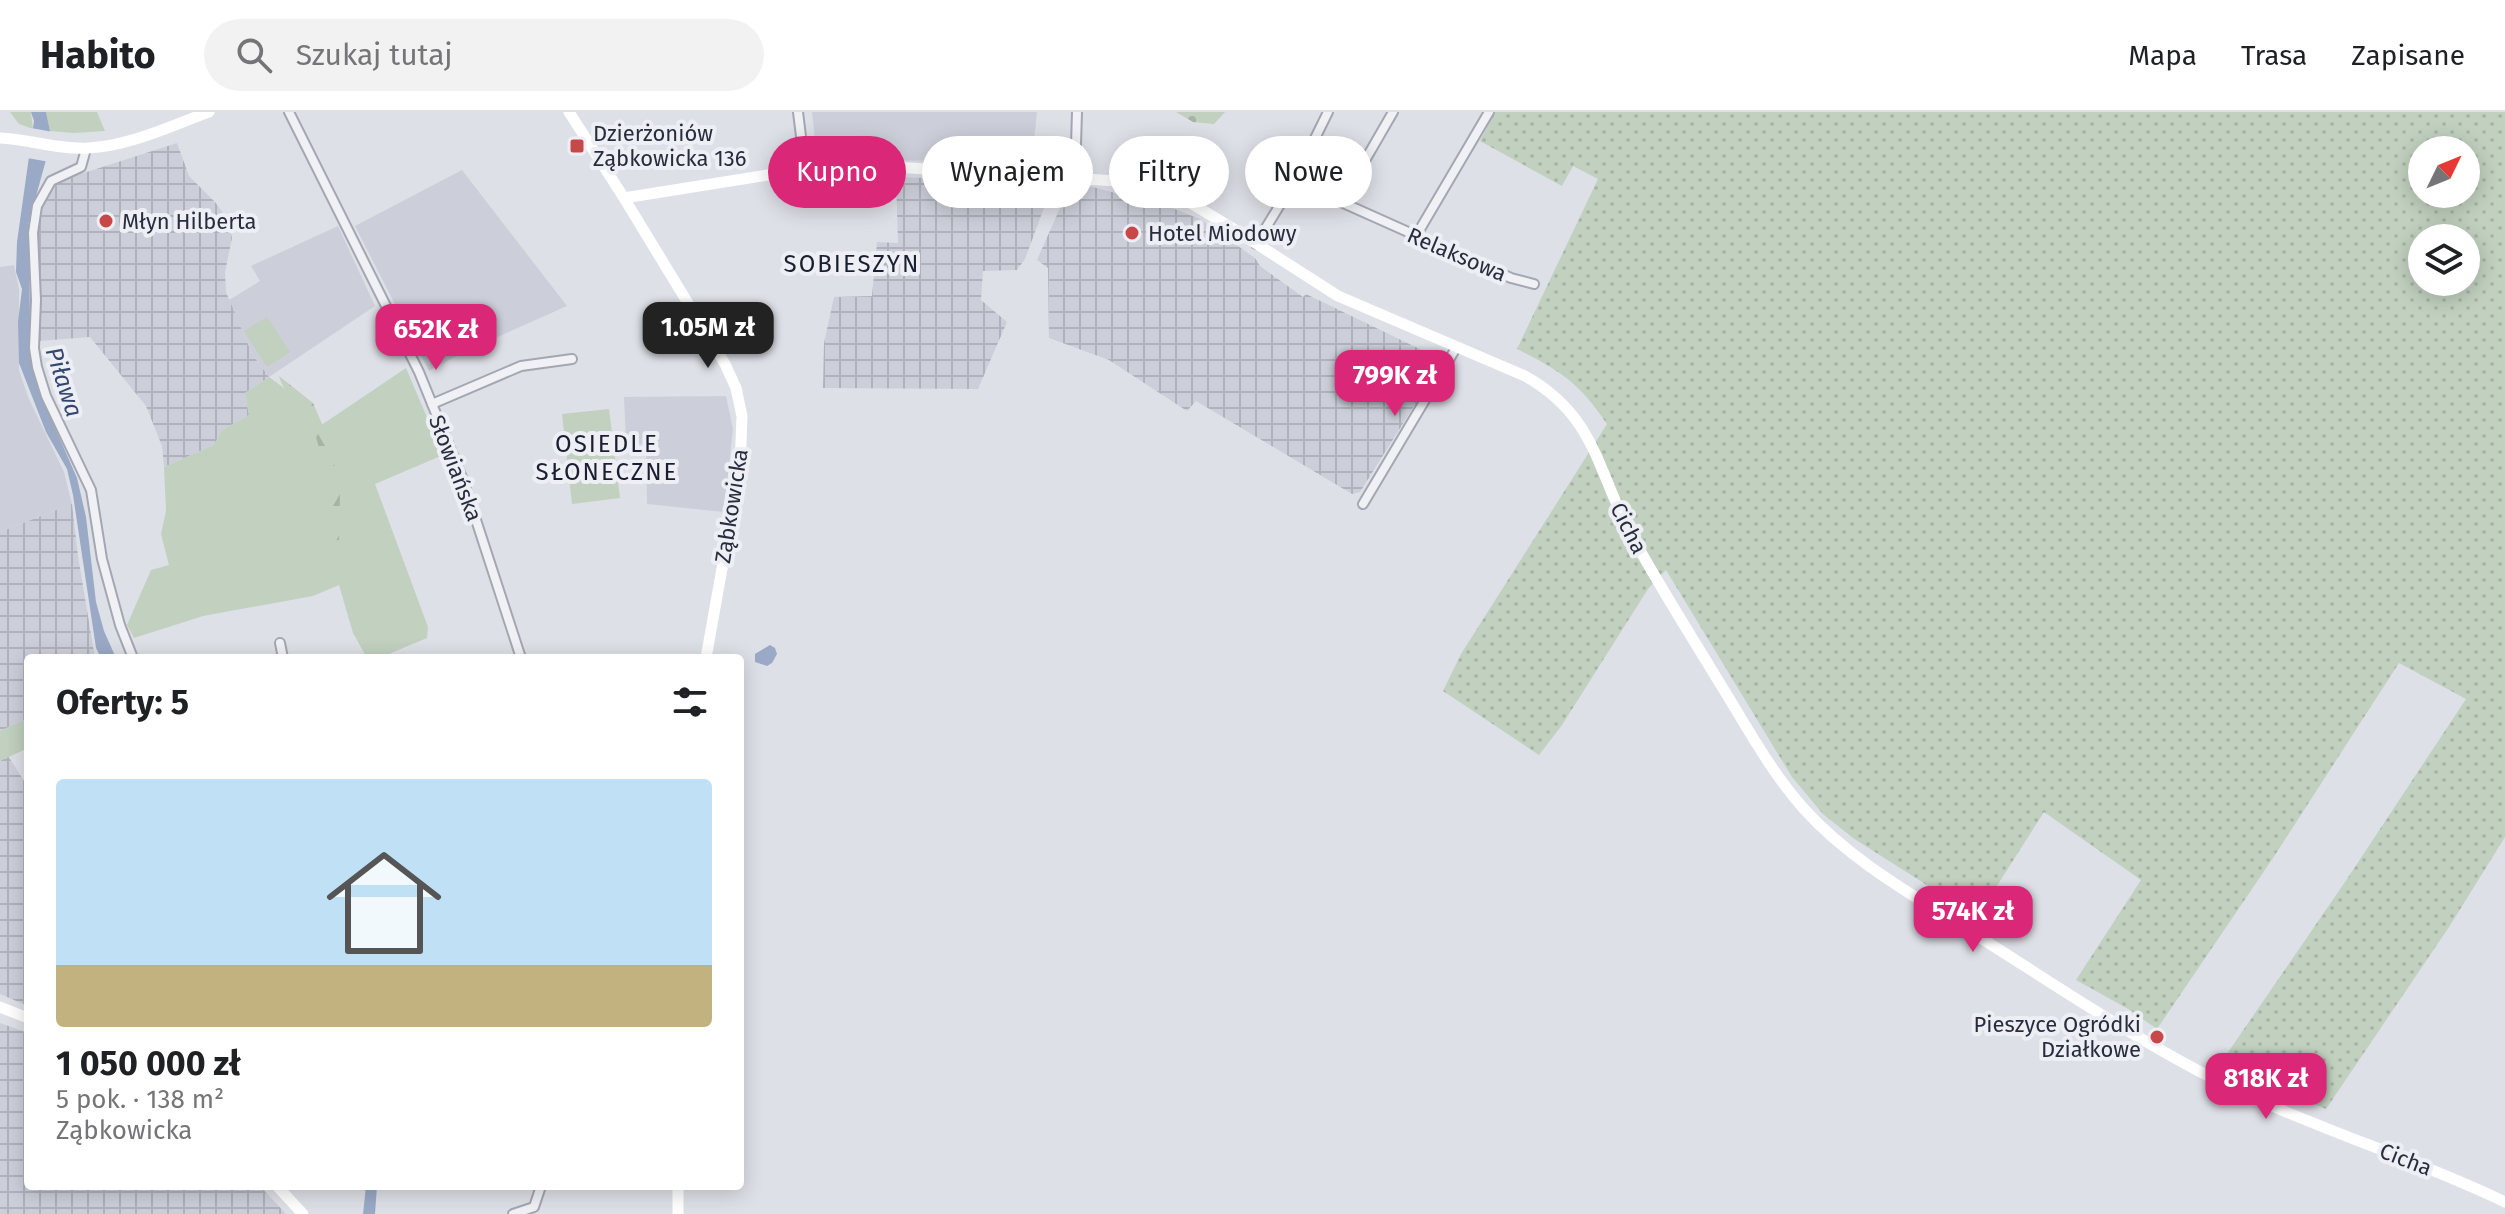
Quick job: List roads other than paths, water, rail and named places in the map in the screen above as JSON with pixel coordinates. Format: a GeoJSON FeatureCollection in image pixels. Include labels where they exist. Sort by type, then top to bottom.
{"type":"FeatureCollection","features":[{"type":"Feature","properties":{"kind":"street"},"geometry":{"type":"LineString","coordinates":[[3,137],[86,149],[125,142],[209,112]]}},
{"type":"Feature","properties":{"kind":"street","name":"Słowiańska"},"geometry":{"type":"LineString","coordinates":[[289,112],[400,331],[432,404],[463,480],[520,654]]}},
{"type":"Feature","properties":{"kind":"street","name":"Ząbkowicka"},"geometry":{"type":"LineString","coordinates":[[569,112],[725,364],[736,388],[742,416],[740,468],[707,654]]}},
{"type":"Feature","properties":{"kind":"street"},"geometry":{"type":"LineString","coordinates":[[798,112],[801,136]]}},
{"type":"Feature","properties":{"kind":"street"},"geometry":{"type":"LineString","coordinates":[[1076,136],[1077,112]]}},
{"type":"Feature","properties":{"kind":"street"},"geometry":{"type":"LineString","coordinates":[[1316,136],[1328,112]]}},
{"type":"Feature","properties":{"kind":"street"},"geometry":{"type":"LineString","coordinates":[[1372,148],[1393,112]]}},
{"type":"Feature","properties":{"kind":"street"},"geometry":{"type":"LineString","coordinates":[[1416,236],[1489,112]]}},
{"type":"Feature","properties":{"kind":"street"},"geometry":{"type":"LineString","coordinates":[[86,149],[81,167],[51,181],[37,206],[33,233],[36,300],[34,348],[46,396],[91,490],[102,559],[131,654]]}},
{"type":"Feature","properties":{"kind":"street","name":"Cicha"},"geometry":{"type":"LineString","coordinates":[[624,198],[768,175]]}},
{"type":"Feature","properties":{"kind":"street","name":"Cicha"},"geometry":{"type":"LineString","coordinates":[[1093,179],[1117,181],[1179,196],[1338,296],[1548,390],[1579,423],[1595,453],[1618,511],[1640,551],[1765,757],[1804,809],[1850,852],[1908,892],[2171,1057],[2293,1114],[2450,1176],[2505,1202]]}},
{"type":"Feature","properties":{"kind":"street"},"geometry":{"type":"LineString","coordinates":[[1256,244],[1278,208]]}},
{"type":"Feature","properties":{"kind":"street","name":"Relaksowa"},"geometry":{"type":"LineString","coordinates":[[1354,208],[1511,278],[1534,284]]}},
{"type":"Feature","properties":{"kind":"street"},"geometry":{"type":"LineString","coordinates":[[1363,504],[1456,348]]}},
{"type":"Feature","properties":{"kind":"street"},"geometry":{"type":"LineString","coordinates":[[432,404],[521,366],[572,359]]}},
{"type":"Feature","properties":{"kind":"street"},"geometry":{"type":"LineString","coordinates":[[280,643],[282,654]]}},
{"type":"Feature","properties":{"kind":"street"},"geometry":{"type":"LineString","coordinates":[[0,1007],[24,1016]]}},
{"type":"Feature","properties":{"kind":"street"},"geometry":{"type":"LineString","coordinates":[[281,1190],[303,1214]]}},
{"type":"Feature","properties":{"kind":"street"},"geometry":{"type":"LineString","coordinates":[[513,1214],[534,1207],[540,1190]]}},
{"type":"Feature","properties":{"kind":"street"},"geometry":{"type":"LineString","coordinates":[[678,1190],[678,1214]]}},
{"type":"Feature","properties":{"kind":"water"},"geometry":{"type":"Polygon","coordinates":[[[31,112],[46,112],[50,131],[46,160],[28,225],[31,360],[46,407],[77,478],[86,517],[96,602],[114,654],[99,654],[96,648],[67,469],[46,432],[19,363],[18,322],[22,289],[16,272],[17,242],[34,121],[31,112]]]}},
{"type":"Feature","properties":{"kind":"water"},"geometry":{"type":"Polygon","coordinates":[[[770,645],[777,654],[772,663],[767,666],[755,662],[755,654],[770,645]]]}},
{"type":"Feature","properties":{"kind":"water"},"geometry":{"type":"Polygon","coordinates":[[[366,1190],[377,1190],[375,1214],[363,1214],[366,1190]]]}},
{"type":"Feature","properties":{"kind":"place","name":"Dzierżoniów Ząbkowicka 136"},"geometry":{"type":"Point","coordinates":[577,146]}},
{"type":"Feature","properties":{"kind":"place","name":"Młyn Hilberta"},"geometry":{"type":"Point","coordinates":[106,221]}},
{"type":"Feature","properties":{"kind":"place","name":"Hotel Miodowy"},"geometry":{"type":"Point","coordinates":[1132,233]}},
{"type":"Feature","properties":{"kind":"place","name":"Pieszyce Ogródki Działkowe"},"geometry":{"type":"Point","coordinates":[2157,1037]}},
{"type":"Feature","properties":{"kind":"district","name":"SOBIESZYN"},"geometry":{"type":"Point","coordinates":[852,264]}},
{"type":"Feature","properties":{"kind":"district","name":"OSIEDLE SŁONECZNE"},"geometry":{"type":"Point","coordinates":[607,458]}},
{"type":"Feature","properties":{"kind":"water label","name":"Piława"},"geometry":{"type":"Point","coordinates":[64,382]}}]}
